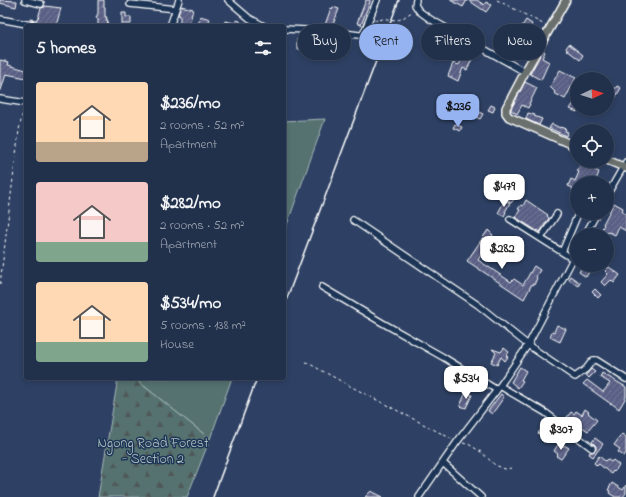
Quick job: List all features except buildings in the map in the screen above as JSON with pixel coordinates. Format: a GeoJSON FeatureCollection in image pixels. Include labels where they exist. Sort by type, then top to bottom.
{"type":"FeatureCollection","features":[{"type":"Feature","properties":{"kind":"main road"},"geometry":{"type":"LineString","coordinates":[[566,0],[525,72],[506,108],[506,113],[509,117],[570,143]]}},
{"type":"Feature","properties":{"kind":"main road"},"geometry":{"type":"LineString","coordinates":[[614,162],[625,166]]}},
{"type":"Feature","properties":{"kind":"street"},"geometry":{"type":"LineString","coordinates":[[25,0],[41,4]]}},
{"type":"Feature","properties":{"kind":"street"},"geometry":{"type":"LineString","coordinates":[[171,24],[179,0]]}},
{"type":"Feature","properties":{"kind":"street"},"geometry":{"type":"LineString","coordinates":[[228,0],[249,18],[260,24]]}},
{"type":"Feature","properties":{"kind":"street"},"geometry":{"type":"LineString","coordinates":[[286,29],[329,31],[362,35],[377,0]]}},
{"type":"Feature","properties":{"kind":"street"},"geometry":{"type":"LineString","coordinates":[[416,0],[415,5],[419,11],[430,19],[525,72]]}},
{"type":"Feature","properties":{"kind":"street"},"geometry":{"type":"LineString","coordinates":[[130,4],[176,9]]}},
{"type":"Feature","properties":{"kind":"street"},"geometry":{"type":"LineString","coordinates":[[0,19],[26,24]]}},
{"type":"Feature","properties":{"kind":"street"},"geometry":{"type":"LineString","coordinates":[[0,99],[24,103]]}},
{"type":"Feature","properties":{"kind":"street"},"geometry":{"type":"LineString","coordinates":[[614,184],[625,166]]}},
{"type":"Feature","properties":{"kind":"street"},"geometry":{"type":"LineString","coordinates":[[541,238],[557,214]]}},
{"type":"Feature","properties":{"kind":"street"},"geometry":{"type":"LineString","coordinates":[[510,219],[570,257]]}},
{"type":"Feature","properties":{"kind":"street"},"geometry":{"type":"LineString","coordinates":[[354,220],[478,305],[528,345],[575,378],[586,369],[593,360],[596,360],[626,379]]}},
{"type":"Feature","properties":{"kind":"street"},"geometry":{"type":"LineString","coordinates":[[562,252],[575,220]]}},
{"type":"Feature","properties":{"kind":"street"},"geometry":{"type":"LineString","coordinates":[[419,497],[528,345],[570,265]]}},
{"type":"Feature","properties":{"kind":"street"},"geometry":{"type":"LineString","coordinates":[[322,287],[381,322],[546,414],[592,448]]}},
{"type":"Feature","properties":{"kind":"street"},"geometry":{"type":"LineString","coordinates":[[443,463],[480,497]]}},
{"type":"Feature","properties":{"kind":"path"},"geometry":{"type":"LineString","coordinates":[[497,0],[550,27]]}},
{"type":"Feature","properties":{"kind":"path"},"geometry":{"type":"LineString","coordinates":[[369,20],[395,20],[410,13],[419,11]]}},
{"type":"Feature","properties":{"kind":"path"},"geometry":{"type":"LineString","coordinates":[[0,284],[19,130],[24,108]]}},
{"type":"Feature","properties":{"kind":"path"},"geometry":{"type":"LineString","coordinates":[[306,362],[457,442],[470,445],[481,452],[495,465],[505,469],[512,468]]}},
{"type":"Feature","properties":{"kind":"green space"},"geometry":{"type":"Polygon","coordinates":[[[325,119],[286,227],[286,121],[325,119]]]}},
{"type":"Feature","properties":{"kind":"green space","name":"Ngong Road Forest - Section 2"},"geometry":{"type":"Polygon","coordinates":[[[118,380],[136,380],[210,439],[187,497],[98,497],[118,380]]]}},
{"type":"Feature","properties":{"kind":"green space"},"geometry":{"type":"Polygon","coordinates":[[[136,380],[231,380],[210,439],[136,380]]]}},
{"type":"Feature","properties":{"kind":"railway"},"geometry":{"type":"LineString","coordinates":[[286,301],[399,0]]}},
{"type":"Feature","properties":{"kind":"railway"},"geometry":{"type":"LineString","coordinates":[[213,497],[256,380]]}}]}
